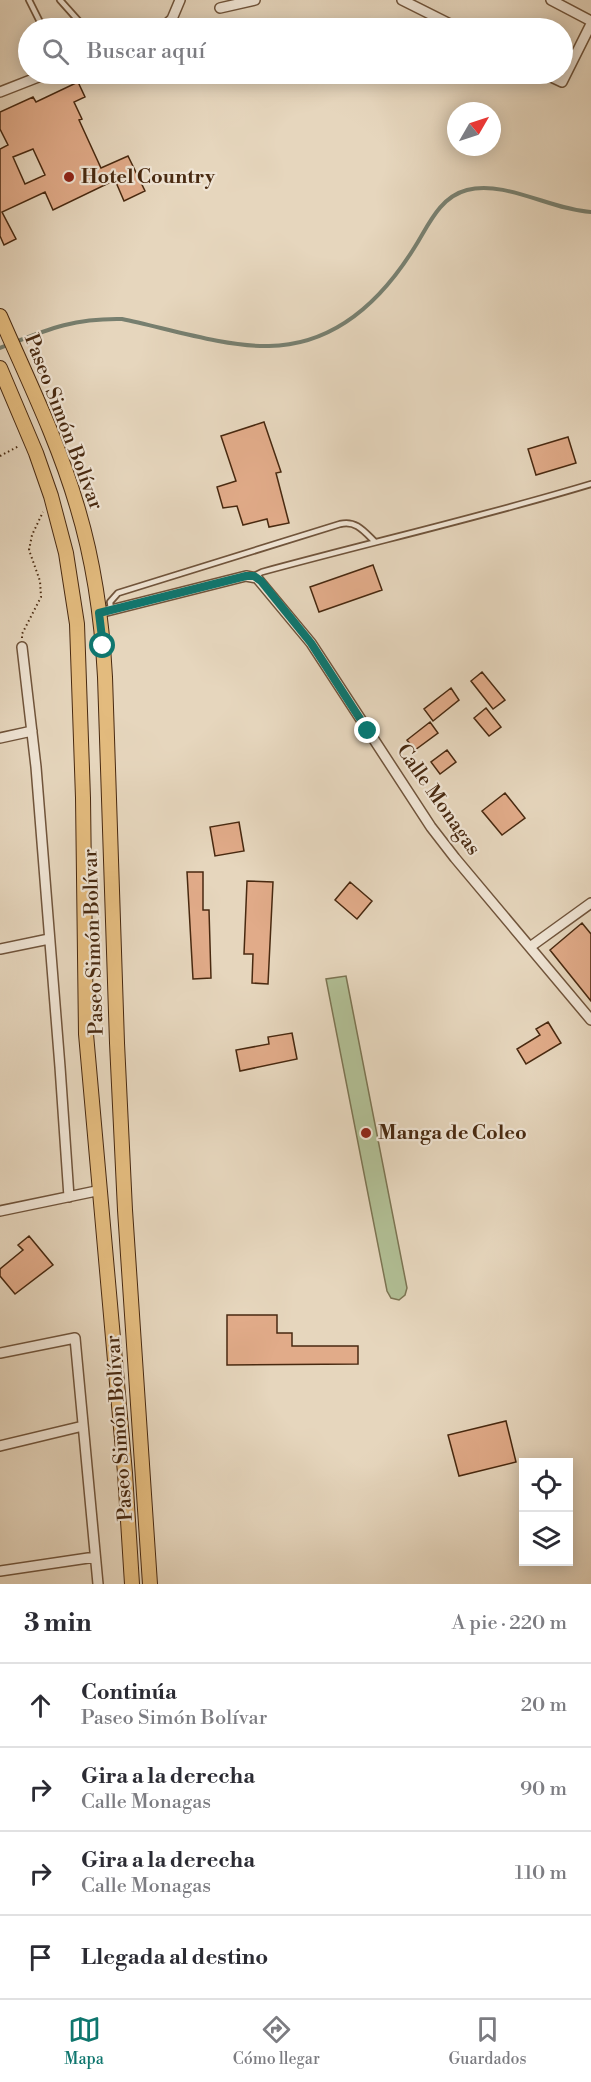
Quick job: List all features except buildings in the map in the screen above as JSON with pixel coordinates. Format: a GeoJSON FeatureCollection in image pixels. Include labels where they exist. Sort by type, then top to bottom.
{"type":"FeatureCollection","features":[{"type":"Feature","properties":{"kind":"main road","name":"Paseo Simón Bolívar"},"geometry":{"type":"LineString","coordinates":[[2,319],[58,453],[77,505],[105,612],[105,677],[117,1043],[125,1210],[150,1584]]}},
{"type":"Feature","properties":{"kind":"main road","name":"Paseo Simón Bolívar"},"geometry":{"type":"LineString","coordinates":[[1,369],[31,440],[51,496],[66,553],[77,624],[83,788],[85,996],[125,1473],[132,1584]]}},
{"type":"Feature","properties":{"kind":"street"},"geometry":{"type":"LineString","coordinates":[[172,18],[180,0]]}},
{"type":"Feature","properties":{"kind":"street"},"geometry":{"type":"LineString","coordinates":[[220,8],[255,0]]}},
{"type":"Feature","properties":{"kind":"street"},"geometry":{"type":"LineString","coordinates":[[402,0],[438,18]]}},
{"type":"Feature","properties":{"kind":"street"},"geometry":{"type":"LineString","coordinates":[[551,0],[591,22],[573,59]]}},
{"type":"Feature","properties":{"kind":"street"},"geometry":{"type":"LineString","coordinates":[[0,92],[20,84]]}},
{"type":"Feature","properties":{"kind":"street"},"geometry":{"type":"LineString","coordinates":[[105,612],[246,576],[254,576]]}},
{"type":"Feature","properties":{"kind":"street","name":"Calle Monagas"},"geometry":{"type":"LineString","coordinates":[[254,576],[261,581],[311,643],[431,826],[455,858],[591,1020]]}},
{"type":"Feature","properties":{"kind":"street","name":"Paseo Simón Bolívar"},"geometry":{"type":"LineString","coordinates":[[22,647],[32,731],[69,1197]]}},
{"type":"Feature","properties":{"kind":"street"},"geometry":{"type":"LineString","coordinates":[[0,738],[32,731]]}},
{"type":"Feature","properties":{"kind":"street"},"geometry":{"type":"LineString","coordinates":[[530,947],[591,903]]}},
{"type":"Feature","properties":{"kind":"street"},"geometry":{"type":"LineString","coordinates":[[0,949],[49,939]]}},
{"type":"Feature","properties":{"kind":"street"},"geometry":{"type":"LineString","coordinates":[[0,1211],[100,1190]]}},
{"type":"Feature","properties":{"kind":"street"},"geometry":{"type":"LineString","coordinates":[[0,1353],[75,1338],[98,1584]]}},
{"type":"Feature","properties":{"kind":"street"},"geometry":{"type":"LineString","coordinates":[[0,1446],[83,1426]]}},
{"type":"Feature","properties":{"kind":"street"},"geometry":{"type":"LineString","coordinates":[[0,1571],[95,1557]]}},
{"type":"Feature","properties":{"kind":"lane"},"geometry":{"type":"LineString","coordinates":[[29,0],[38,18]]}},
{"type":"Feature","properties":{"kind":"lane"},"geometry":{"type":"LineString","coordinates":[[60,0],[76,18]]}},
{"type":"Feature","properties":{"kind":"lane"},"geometry":{"type":"LineString","coordinates":[[254,576],[375,542],[502,511],[591,484]]}},
{"type":"Feature","properties":{"kind":"lane"},"geometry":{"type":"LineString","coordinates":[[105,612],[118,593],[340,524],[348,522],[357,525],[375,542]]}},
{"type":"Feature","properties":{"kind":"path"},"geometry":{"type":"LineString","coordinates":[[0,456],[31,440]]}},
{"type":"Feature","properties":{"kind":"path"},"geometry":{"type":"LineString","coordinates":[[22,647],[22,634],[41,597],[40,581],[31,559],[30,543],[51,496]]}},
{"type":"Feature","properties":{"kind":"green space","name":"Manga de Coleo"},"geometry":{"type":"Polygon","coordinates":[[[346,976],[407,1288],[405,1295],[399,1300],[391,1298],[387,1291],[326,979],[346,976]]]}},
{"type":"Feature","properties":{"kind":"waterway"},"geometry":{"type":"LineString","coordinates":[[0,348],[60,326],[104,319],[122,319],[234,343],[269,346],[293,344],[336,328],[373,300],[403,265],[436,212],[449,199],[467,190],[497,189],[591,212]]}},
{"type":"Feature","properties":{"kind":"place","name":"Hotel Country"},"geometry":{"type":"Point","coordinates":[69,177]}},
{"type":"Feature","properties":{"kind":"place","name":"Manga de Coleo"},"geometry":{"type":"Point","coordinates":[366,1133]}},
{"type":"Feature","properties":{"kind":"route"},"geometry":{"type":"LineString","coordinates":[[103,646],[99,613],[250,575],[254,576],[261,581],[303,632],[368,731]]}}]}
